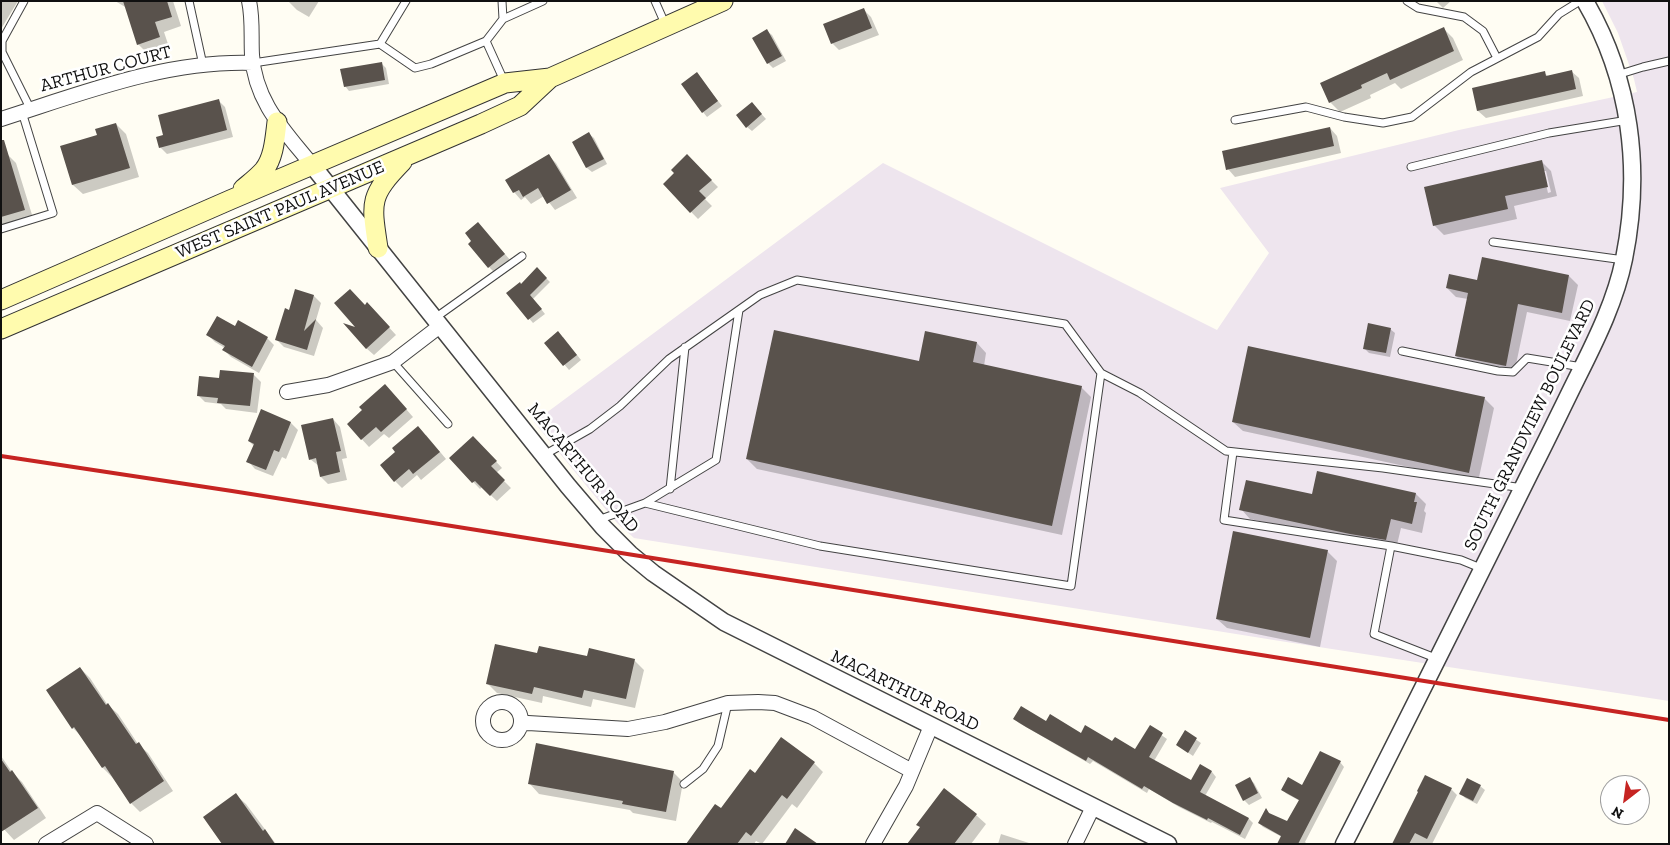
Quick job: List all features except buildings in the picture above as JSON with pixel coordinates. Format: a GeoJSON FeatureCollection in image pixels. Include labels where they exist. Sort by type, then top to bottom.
{"type":"FeatureCollection","features":[{"type":"Feature","properties":{"kind":"main road","name":"WEST SAINT PAUL AVENUE"},"geometry":{"type":"LineString","coordinates":[[1,300],[505,83],[550,78],[723,1]]}},
{"type":"Feature","properties":{"kind":"main road","name":"WEST SAINT PAUL AVENUE"},"geometry":{"type":"LineString","coordinates":[[1,329],[408,156],[520,106],[550,78]]}},
{"type":"Feature","properties":{"kind":"main road"},"geometry":{"type":"LineString","coordinates":[[230,200],[264,170],[273,150],[277,122]]}},
{"type":"Feature","properties":{"kind":"main road"},"geometry":{"type":"LineString","coordinates":[[378,248],[374,219],[375,200],[383,181],[408,156]]}},
{"type":"Feature","properties":{"kind":"street","name":"MACARTHUR ROAD"},"geometry":{"type":"LineString","coordinates":[[249,1],[252,17],[253,63],[256,82],[264,102],[277,122],[544,455],[598,520],[630,554],[653,573],[724,622],[1168,844]]}},
{"type":"Feature","properties":{"kind":"street","name":"SOUTH GRANDVIEW BOULEVARD"},"geometry":{"type":"LineString","coordinates":[[1344,844],[1583,367],[1611,304],[1624,260],[1632,209],[1633,186],[1633,162],[1628,120],[1617,75],[1604,40],[1585,1]]}},
{"type":"Feature","properties":{"kind":"street","name":"ARTHUR COURT"},"geometry":{"type":"LineString","coordinates":[[1,119],[161,71],[203,65],[253,63]]}},
{"type":"Feature","properties":{"kind":"street"},"geometry":{"type":"LineString","coordinates":[[287,392],[328,385],[393,362],[437,322]]}},
{"type":"Feature","properties":{"kind":"street"},"geometry":{"type":"LineString","coordinates":[[520,724],[528,722],[628,729],[665,722],[728,703],[758,702],[775,704],[812,717],[912,772]]}},
{"type":"Feature","properties":{"kind":"street","name":"MACARTHUR ROAD"},"geometry":{"type":"LineString","coordinates":[[873,844],[906,786],[931,726]]}},
{"type":"Feature","properties":{"kind":"street"},"geometry":{"type":"LineString","coordinates":[[1075,844],[1093,807]]}},
{"type":"Feature","properties":{"kind":"street"},"geometry":{"type":"LineString","coordinates":[[46,844],[97,813],[146,844]]}},
{"type":"Feature","properties":{"kind":"lane"},"geometry":{"type":"LineString","coordinates":[[1,229],[53,212],[26,111],[2,52],[2,41],[24,1]]}},
{"type":"Feature","properties":{"kind":"lane"},"geometry":{"type":"LineString","coordinates":[[189,1],[203,65]]}},
{"type":"Feature","properties":{"kind":"lane"},"geometry":{"type":"LineString","coordinates":[[380,44],[406,1]]}},
{"type":"Feature","properties":{"kind":"lane"},"geometry":{"type":"LineString","coordinates":[[502,1],[503,19]]}},
{"type":"Feature","properties":{"kind":"lane"},"geometry":{"type":"LineString","coordinates":[[253,63],[380,44],[415,68],[431,64],[486,41],[503,19],[543,1]]}},
{"type":"Feature","properties":{"kind":"lane"},"geometry":{"type":"LineString","coordinates":[[654,1],[666,26]]}},
{"type":"Feature","properties":{"kind":"lane"},"geometry":{"type":"LineString","coordinates":[[1407,1],[1418,8],[1464,18],[1483,31],[1498,58]]}},
{"type":"Feature","properties":{"kind":"lane"},"geometry":{"type":"LineString","coordinates":[[1235,120],[1306,107],[1344,117],[1383,123],[1412,117],[1471,72],[1538,37],[1560,14],[1580,1]]}},
{"type":"Feature","properties":{"kind":"lane"},"geometry":{"type":"LineString","coordinates":[[486,41],[505,83]]}},
{"type":"Feature","properties":{"kind":"lane"},"geometry":{"type":"LineString","coordinates":[[1617,75],[1669,61]]}},
{"type":"Feature","properties":{"kind":"lane"},"geometry":{"type":"LineString","coordinates":[[1411,167],[1549,133],[1628,120]]}},
{"type":"Feature","properties":{"kind":"lane"},"geometry":{"type":"LineString","coordinates":[[1493,242],[1624,260]]}},
{"type":"Feature","properties":{"kind":"lane"},"geometry":{"type":"LineString","coordinates":[[437,322],[522,256]]}},
{"type":"Feature","properties":{"kind":"lane"},"geometry":{"type":"LineString","coordinates":[[544,455],[590,429],[620,406],[669,359],[760,295],[797,280],[1065,324],[1101,373],[1140,393],[1226,451],[1383,468],[1523,488]]}},
{"type":"Feature","properties":{"kind":"lane"},"geometry":{"type":"LineString","coordinates":[[598,520],[645,504],[716,460],[739,310]]}},
{"type":"Feature","properties":{"kind":"lane"},"geometry":{"type":"LineString","coordinates":[[670,489],[685,347]]}},
{"type":"Feature","properties":{"kind":"lane"},"geometry":{"type":"LineString","coordinates":[[1402,351],[1498,371],[1512,372],[1527,358],[1583,367]]}},
{"type":"Feature","properties":{"kind":"lane"},"geometry":{"type":"LineString","coordinates":[[393,362],[448,424]]}},
{"type":"Feature","properties":{"kind":"lane"},"geometry":{"type":"LineString","coordinates":[[645,504],[820,546],[1071,586],[1101,373]]}},
{"type":"Feature","properties":{"kind":"lane"},"geometry":{"type":"LineString","coordinates":[[1233,452],[1224,520],[1391,546],[1461,560],[1483,569]]}},
{"type":"Feature","properties":{"kind":"lane"},"geometry":{"type":"LineString","coordinates":[[1391,546],[1374,634],[1438,659]]}},
{"type":"Feature","properties":{"kind":"lane"},"geometry":{"type":"LineString","coordinates":[[684,784],[703,769],[718,746],[728,703]]}},
{"type":"Feature","properties":{"kind":"shaded area"},"geometry":{"type":"Polygon","coordinates":[[[1602,1],[1669,1],[1669,701],[634,538],[617,523],[534,422],[883,163],[1217,330],[1269,253],[1220,188],[1459,130],[1637,92],[1618,33],[1602,1]]]}},
{"type":"Feature","properties":{"kind":"railway"},"geometry":{"type":"LineString","coordinates":[[1,456],[232,491],[1669,720]]}}]}
